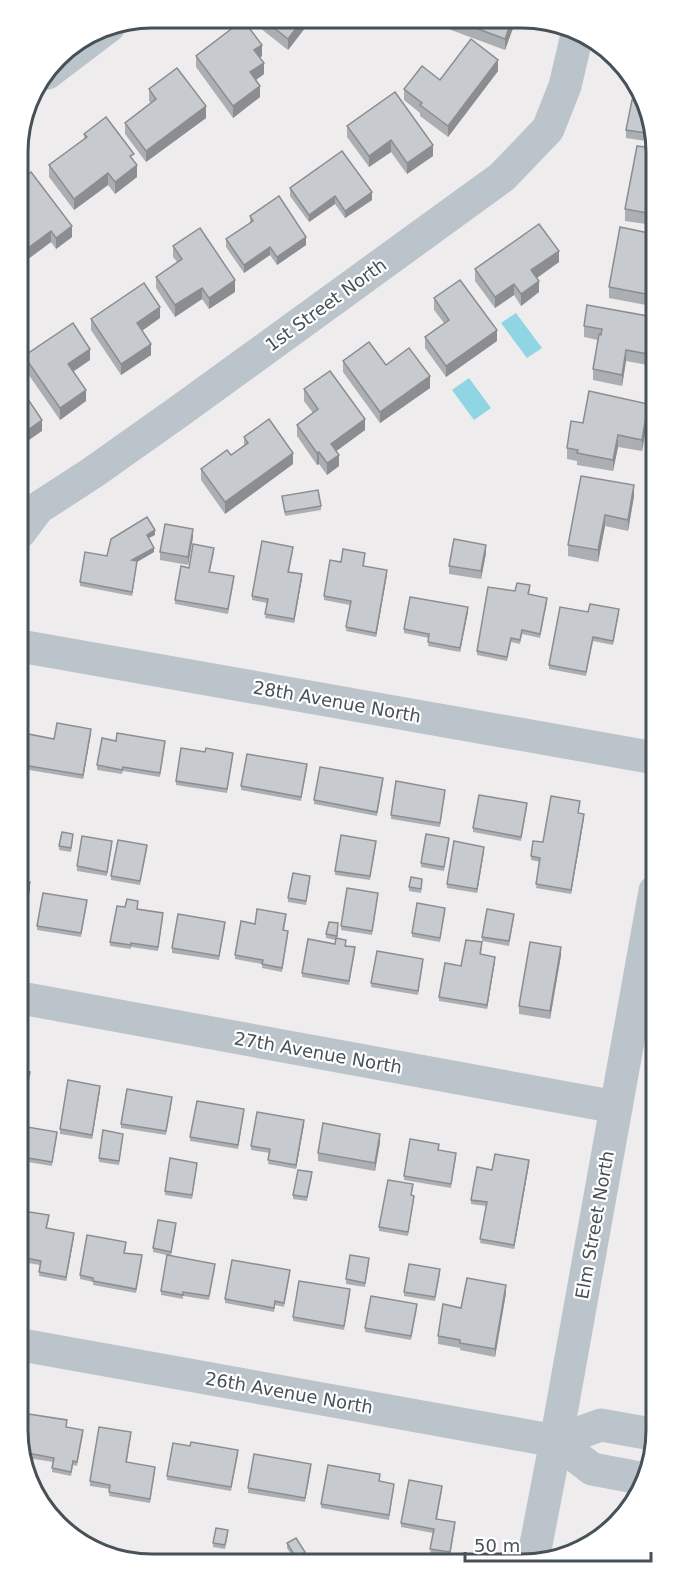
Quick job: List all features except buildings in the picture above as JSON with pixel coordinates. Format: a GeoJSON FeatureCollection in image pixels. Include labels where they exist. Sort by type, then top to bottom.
{"type":"FeatureCollection","features":[{"type":"Feature","properties":{"kind":"street","name":"1st Street North"},"geometry":{"type":"LineString","coordinates":[[29,520],[38,508],[181,410],[502,177],[548,129],[565,86],[576,40]]}},
{"type":"Feature","properties":{"kind":"street","name":"28th Avenue North"},"geometry":{"type":"LineString","coordinates":[[29,648],[646,756]]}},
{"type":"Feature","properties":{"kind":"street","name":"Elm Street North"},"geometry":{"type":"LineString","coordinates":[[534,1553],[646,941]]}},
{"type":"Feature","properties":{"kind":"street","name":"27th Avenue North"},"geometry":{"type":"LineString","coordinates":[[28,999],[616,1107]]}},
{"type":"Feature","properties":{"kind":"street","name":"26th Avenue North"},"geometry":{"type":"LineString","coordinates":[[28,1346],[556,1442]]}},
{"type":"Feature","properties":{"kind":"street"},"geometry":{"type":"LineString","coordinates":[[556,1442],[601,1425],[646,1433]]}},
{"type":"Feature","properties":{"kind":"street"},"geometry":{"type":"LineString","coordinates":[[556,1442],[591,1469],[637,1477]]}},
{"type":"Feature","properties":{"kind":"water"},"geometry":{"type":"Polygon","coordinates":[[[516,313],[542,348],[527,358],[501,323],[516,313]]]}},
{"type":"Feature","properties":{"kind":"water"},"geometry":{"type":"Polygon","coordinates":[[[469,378],[491,408],[474,420],[452,390],[469,378]]]}}]}
